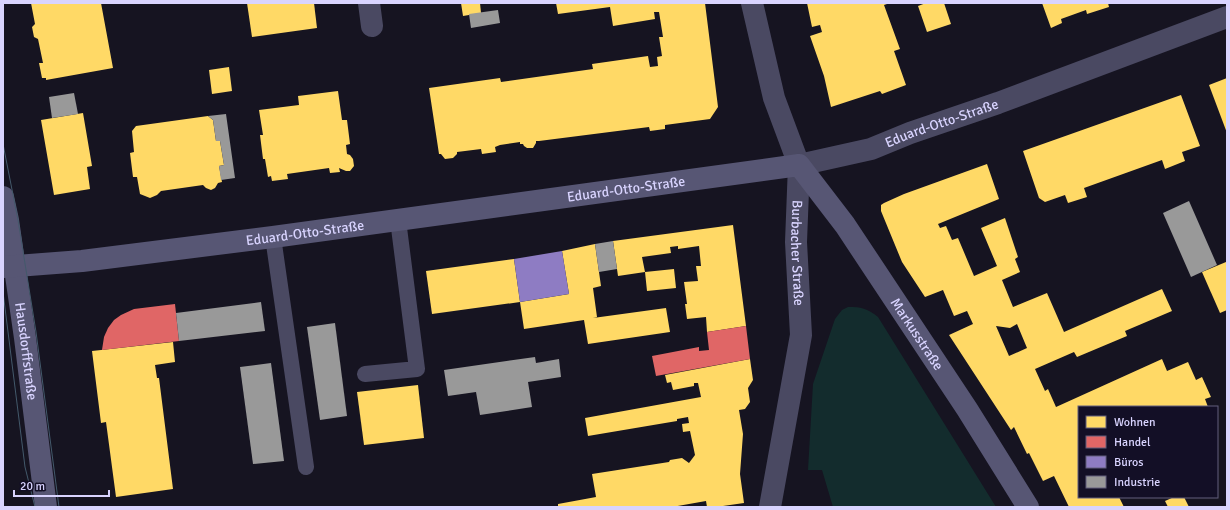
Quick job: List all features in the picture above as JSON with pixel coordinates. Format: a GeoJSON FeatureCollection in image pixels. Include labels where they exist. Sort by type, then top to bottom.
{"type":"FeatureCollection","features":[{"type":"Feature","properties":{"kind":"street"},"geometry":{"type":"LineString","coordinates":[[369,3],[372,26]]}},
{"type":"Feature","properties":{"kind":"street","name":"Burbacher Straße"},"geometry":{"type":"LineString","coordinates":[[752,3],[774,98],[799,165],[796,242],[801,334],[770,507]]}},
{"type":"Feature","properties":{"kind":"street","name":"Eduard-Otto-Straße"},"geometry":{"type":"LineString","coordinates":[[9,267],[82,261],[273,237],[799,165],[871,149],[910,133],[998,103],[1227,17]]}},
{"type":"Feature","properties":{"kind":"street","name":"Markusstraße"},"geometry":{"type":"LineString","coordinates":[[799,165],[845,225],[967,409],[1028,507]]}},
{"type":"Feature","properties":{"kind":"street","name":"Hausdorffstraße"},"geometry":{"type":"LineString","coordinates":[[3,197],[9,267],[26,345],[46,507]]}},
{"type":"Feature","properties":{"kind":"lane"},"geometry":{"type":"LineString","coordinates":[[365,374],[417,369],[398,220]]}},
{"type":"Feature","properties":{"kind":"lane"},"geometry":{"type":"LineString","coordinates":[[273,237],[306,467]]}},
{"type":"Feature","properties":{"kind":"green space"},"geometry":{"type":"Polygon","coordinates":[[[848,307],[864,309],[878,317],[996,507],[833,507],[822,470],[808,470],[813,384],[835,319],[842,310],[848,307]]]}},
{"type":"Feature","properties":{"kind":"building: Wohnen"},"geometry":{"type":"Polygon","coordinates":[[[31,3],[101,3],[113,68],[46,80],[46,78],[42,78],[39,63],[43,63],[38,39],[34,37],[32,27],[35,24],[31,3]]]}},
{"type":"Feature","properties":{"kind":"building: Wohnen"},"geometry":{"type":"Polygon","coordinates":[[[247,3],[314,3],[317,28],[252,37],[247,3]]]}},
{"type":"Feature","properties":{"kind":"building: Wohnen"},"geometry":{"type":"Polygon","coordinates":[[[461,3],[480,3],[481,13],[463,16],[461,3]]]}},
{"type":"Feature","properties":{"kind":"building: Wohnen"},"geometry":{"type":"Polygon","coordinates":[[[556,3],[705,3],[718,107],[710,119],[665,125],[665,129],[650,131],[649,127],[536,141],[533,148],[527,148],[523,144],[520,144],[520,142],[500,145],[495,147],[496,152],[482,154],[481,149],[457,152],[453,158],[445,159],[441,154],[439,154],[429,88],[500,78],[501,82],[593,69],[592,64],[648,56],[650,67],[658,66],[657,57],[662,56],[659,37],[663,37],[659,12],[654,12],[655,19],[613,26],[610,7],[558,14],[556,3]]]}},
{"type":"Feature","properties":{"kind":"building: Wohnen"},"geometry":{"type":"Polygon","coordinates":[[[807,3],[890,3],[884,5],[900,49],[894,51],[906,85],[882,94],[880,91],[831,107],[824,76],[810,36],[822,32],[820,25],[812,27],[807,3]]]}},
{"type":"Feature","properties":{"kind":"building: Wohnen"},"geometry":{"type":"Polygon","coordinates":[[[926,3],[944,3],[951,24],[927,32],[918,6],[926,3]]]}},
{"type":"Feature","properties":{"kind":"building: Wohnen"},"geometry":{"type":"Polygon","coordinates":[[[1042,3],[1108,3],[1109,7],[1087,14],[1086,10],[1061,19],[1062,23],[1051,28],[1042,3]]]}},
{"type":"Feature","properties":{"kind":"building: Wohnen"},"geometry":{"type":"Polygon","coordinates":[[[229,67],[232,91],[212,94],[209,70],[229,67]]]}},
{"type":"Feature","properties":{"kind":"building: Wohnen"},"geometry":{"type":"Polygon","coordinates":[[[1227,78],[1227,133],[1209,85],[1227,78]]]}},
{"type":"Feature","properties":{"kind":"building: Wohnen"},"geometry":{"type":"Polygon","coordinates":[[[338,91],[342,120],[347,120],[350,144],[346,145],[347,154],[353,159],[354,166],[350,171],[339,168],[340,172],[330,173],[329,168],[287,174],[288,179],[272,181],[271,176],[268,177],[265,159],[263,159],[260,135],[263,135],[259,110],[299,105],[298,96],[338,91]]]}},
{"type":"Feature","properties":{"kind":"building: Wohnen"},"geometry":{"type":"Polygon","coordinates":[[[1181,95],[1200,146],[1182,152],[1185,161],[1165,169],[1162,160],[1084,188],[1087,197],[1068,203],[1065,195],[1045,202],[1039,198],[1023,151],[1181,95]]]}},
{"type":"Feature","properties":{"kind":"building: Wohnen"},"geometry":{"type":"Polygon","coordinates":[[[83,113],[92,166],[87,167],[90,189],[54,195],[41,120],[83,113]]]}},
{"type":"Feature","properties":{"kind":"building: Wohnen"},"geometry":{"type":"Polygon","coordinates":[[[208,116],[213,120],[216,141],[220,141],[224,165],[219,166],[222,182],[218,183],[215,188],[211,190],[203,185],[161,191],[157,195],[150,198],[140,194],[137,177],[133,177],[130,153],[134,152],[132,131],[136,126],[208,116]]]}},
{"type":"Feature","properties":{"kind":"building: Wohnen"},"geometry":{"type":"Polygon","coordinates":[[[987,164],[999,199],[938,224],[940,228],[946,226],[952,240],[958,238],[974,276],[997,266],[981,228],[1005,218],[1018,257],[1015,259],[1020,272],[1002,280],[1013,307],[1047,293],[1064,332],[1162,289],[1172,311],[1125,331],[1127,336],[1077,357],[1074,352],[1035,369],[1045,391],[1048,389],[1056,407],[1162,359],[1167,371],[1188,362],[1196,380],[1202,377],[1211,397],[1205,399],[1208,406],[1078,406],[1078,498],[1120,498],[1124,507],[1069,507],[1054,476],[1043,481],[1029,453],[1027,454],[1014,427],[1011,430],[949,335],[973,324],[967,311],[954,316],[943,290],[925,297],[902,262],[881,211],[881,205],[904,194],[987,164]],[[1017,324],[1010,328],[996,326],[1009,356],[1027,348],[1017,324]]]}},
{"type":"Feature","properties":{"kind":"building: Wohnen"},"geometry":{"type":"Polygon","coordinates":[[[733,225],[746,326],[707,332],[706,317],[687,319],[685,304],[687,304],[684,282],[698,281],[696,266],[701,266],[699,246],[678,249],[678,246],[670,247],[671,253],[642,257],[645,272],[618,276],[613,241],[733,225]]]}},
{"type":"Feature","properties":{"kind":"building: Wohnen"},"geometry":{"type":"Polygon","coordinates":[[[595,244],[601,286],[593,288],[597,317],[593,318],[666,308],[670,332],[588,344],[584,320],[524,329],[520,302],[569,294],[562,251],[595,244]]]}},
{"type":"Feature","properties":{"kind":"building: Wohnen"},"geometry":{"type":"Polygon","coordinates":[[[514,259],[520,302],[432,314],[426,271],[514,259]]]}},
{"type":"Feature","properties":{"kind":"building: Wohnen"},"geometry":{"type":"Polygon","coordinates":[[[1226,262],[1227,310],[1220,313],[1202,272],[1226,262]]]}},
{"type":"Feature","properties":{"kind":"building: Wohnen"},"geometry":{"type":"Polygon","coordinates":[[[674,269],[676,288],[647,291],[645,272],[674,269]]]}},
{"type":"Feature","properties":{"kind":"building: Wohnen"},"geometry":{"type":"Polygon","coordinates":[[[173,342],[175,362],[155,365],[157,378],[159,378],[173,489],[116,497],[106,422],[101,423],[92,351],[173,342]]]}},
{"type":"Feature","properties":{"kind":"building: Wohnen"},"geometry":{"type":"Polygon","coordinates":[[[750,359],[753,380],[748,388],[750,402],[745,409],[739,410],[743,434],[740,474],[744,503],[716,507],[707,507],[706,501],[672,507],[558,507],[558,504],[596,497],[592,474],[669,462],[670,460],[682,458],[689,463],[695,455],[690,431],[683,432],[682,424],[689,423],[688,417],[677,419],[677,421],[588,436],[585,418],[701,397],[698,383],[694,383],[694,386],[673,390],[671,382],[667,383],[665,375],[750,359]]]}},
{"type":"Feature","properties":{"kind":"building: Wohnen"},"geometry":{"type":"Polygon","coordinates":[[[418,385],[424,438],[364,445],[357,392],[418,385]]]}},
{"type":"Feature","properties":{"kind":"building: Wohnen"},"geometry":{"type":"Polygon","coordinates":[[[1172,498],[1184,498],[1189,507],[1168,507],[1165,501],[1172,498]]]}},
{"type":"Feature","properties":{"kind":"building: Handel"},"geometry":{"type":"Polygon","coordinates":[[[175,304],[179,341],[102,350],[104,337],[108,328],[114,320],[121,315],[134,309],[175,304]]]}},
{"type":"Feature","properties":{"kind":"building: Handel"},"geometry":{"type":"Polygon","coordinates":[[[746,326],[750,359],[656,376],[652,356],[699,347],[699,351],[709,350],[707,332],[746,326]]]}},
{"type":"Feature","properties":{"kind":"building: Büros"},"geometry":{"type":"Polygon","coordinates":[[[562,251],[569,294],[520,302],[514,259],[562,251]]]}},
{"type":"Feature","properties":{"kind":"building: Industrie"},"geometry":{"type":"Polygon","coordinates":[[[498,10],[500,23],[471,28],[469,14],[498,10]]]}},
{"type":"Feature","properties":{"kind":"building: Industrie"},"geometry":{"type":"Polygon","coordinates":[[[74,93],[78,114],[52,118],[49,97],[74,93]]]}},
{"type":"Feature","properties":{"kind":"building: Industrie"},"geometry":{"type":"Polygon","coordinates":[[[226,114],[235,178],[221,180],[219,166],[224,165],[220,141],[216,141],[213,120],[208,116],[226,114]]]}},
{"type":"Feature","properties":{"kind":"building: Industrie"},"geometry":{"type":"Polygon","coordinates":[[[1189,201],[1217,265],[1191,277],[1163,213],[1189,201]]]}},
{"type":"Feature","properties":{"kind":"building: Industrie"},"geometry":{"type":"Polygon","coordinates":[[[613,241],[617,269],[599,272],[595,244],[613,241]]]}},
{"type":"Feature","properties":{"kind":"building: Industrie"},"geometry":{"type":"Polygon","coordinates":[[[261,302],[265,331],[179,341],[176,313],[261,302]]]}},
{"type":"Feature","properties":{"kind":"building: Industrie"},"geometry":{"type":"Polygon","coordinates":[[[335,323],[347,416],[320,420],[307,327],[335,323]]]}},
{"type":"Feature","properties":{"kind":"building: Industrie"},"geometry":{"type":"Polygon","coordinates":[[[535,357],[536,363],[559,359],[561,377],[528,382],[532,407],[480,415],[476,392],[448,396],[444,370],[535,357]]]}},
{"type":"Feature","properties":{"kind":"building: Industrie"},"geometry":{"type":"Polygon","coordinates":[[[271,363],[284,461],[253,464],[240,367],[271,363]]]}},
{"type":"Feature","properties":{"kind":"tram line"},"geometry":{"type":"LineString","coordinates":[[3,144],[18,220],[36,332],[59,507]]}},
{"type":"Feature","properties":{"kind":"tram line"},"geometry":{"type":"LineString","coordinates":[[3,292],[25,467],[35,507]]}}]}
